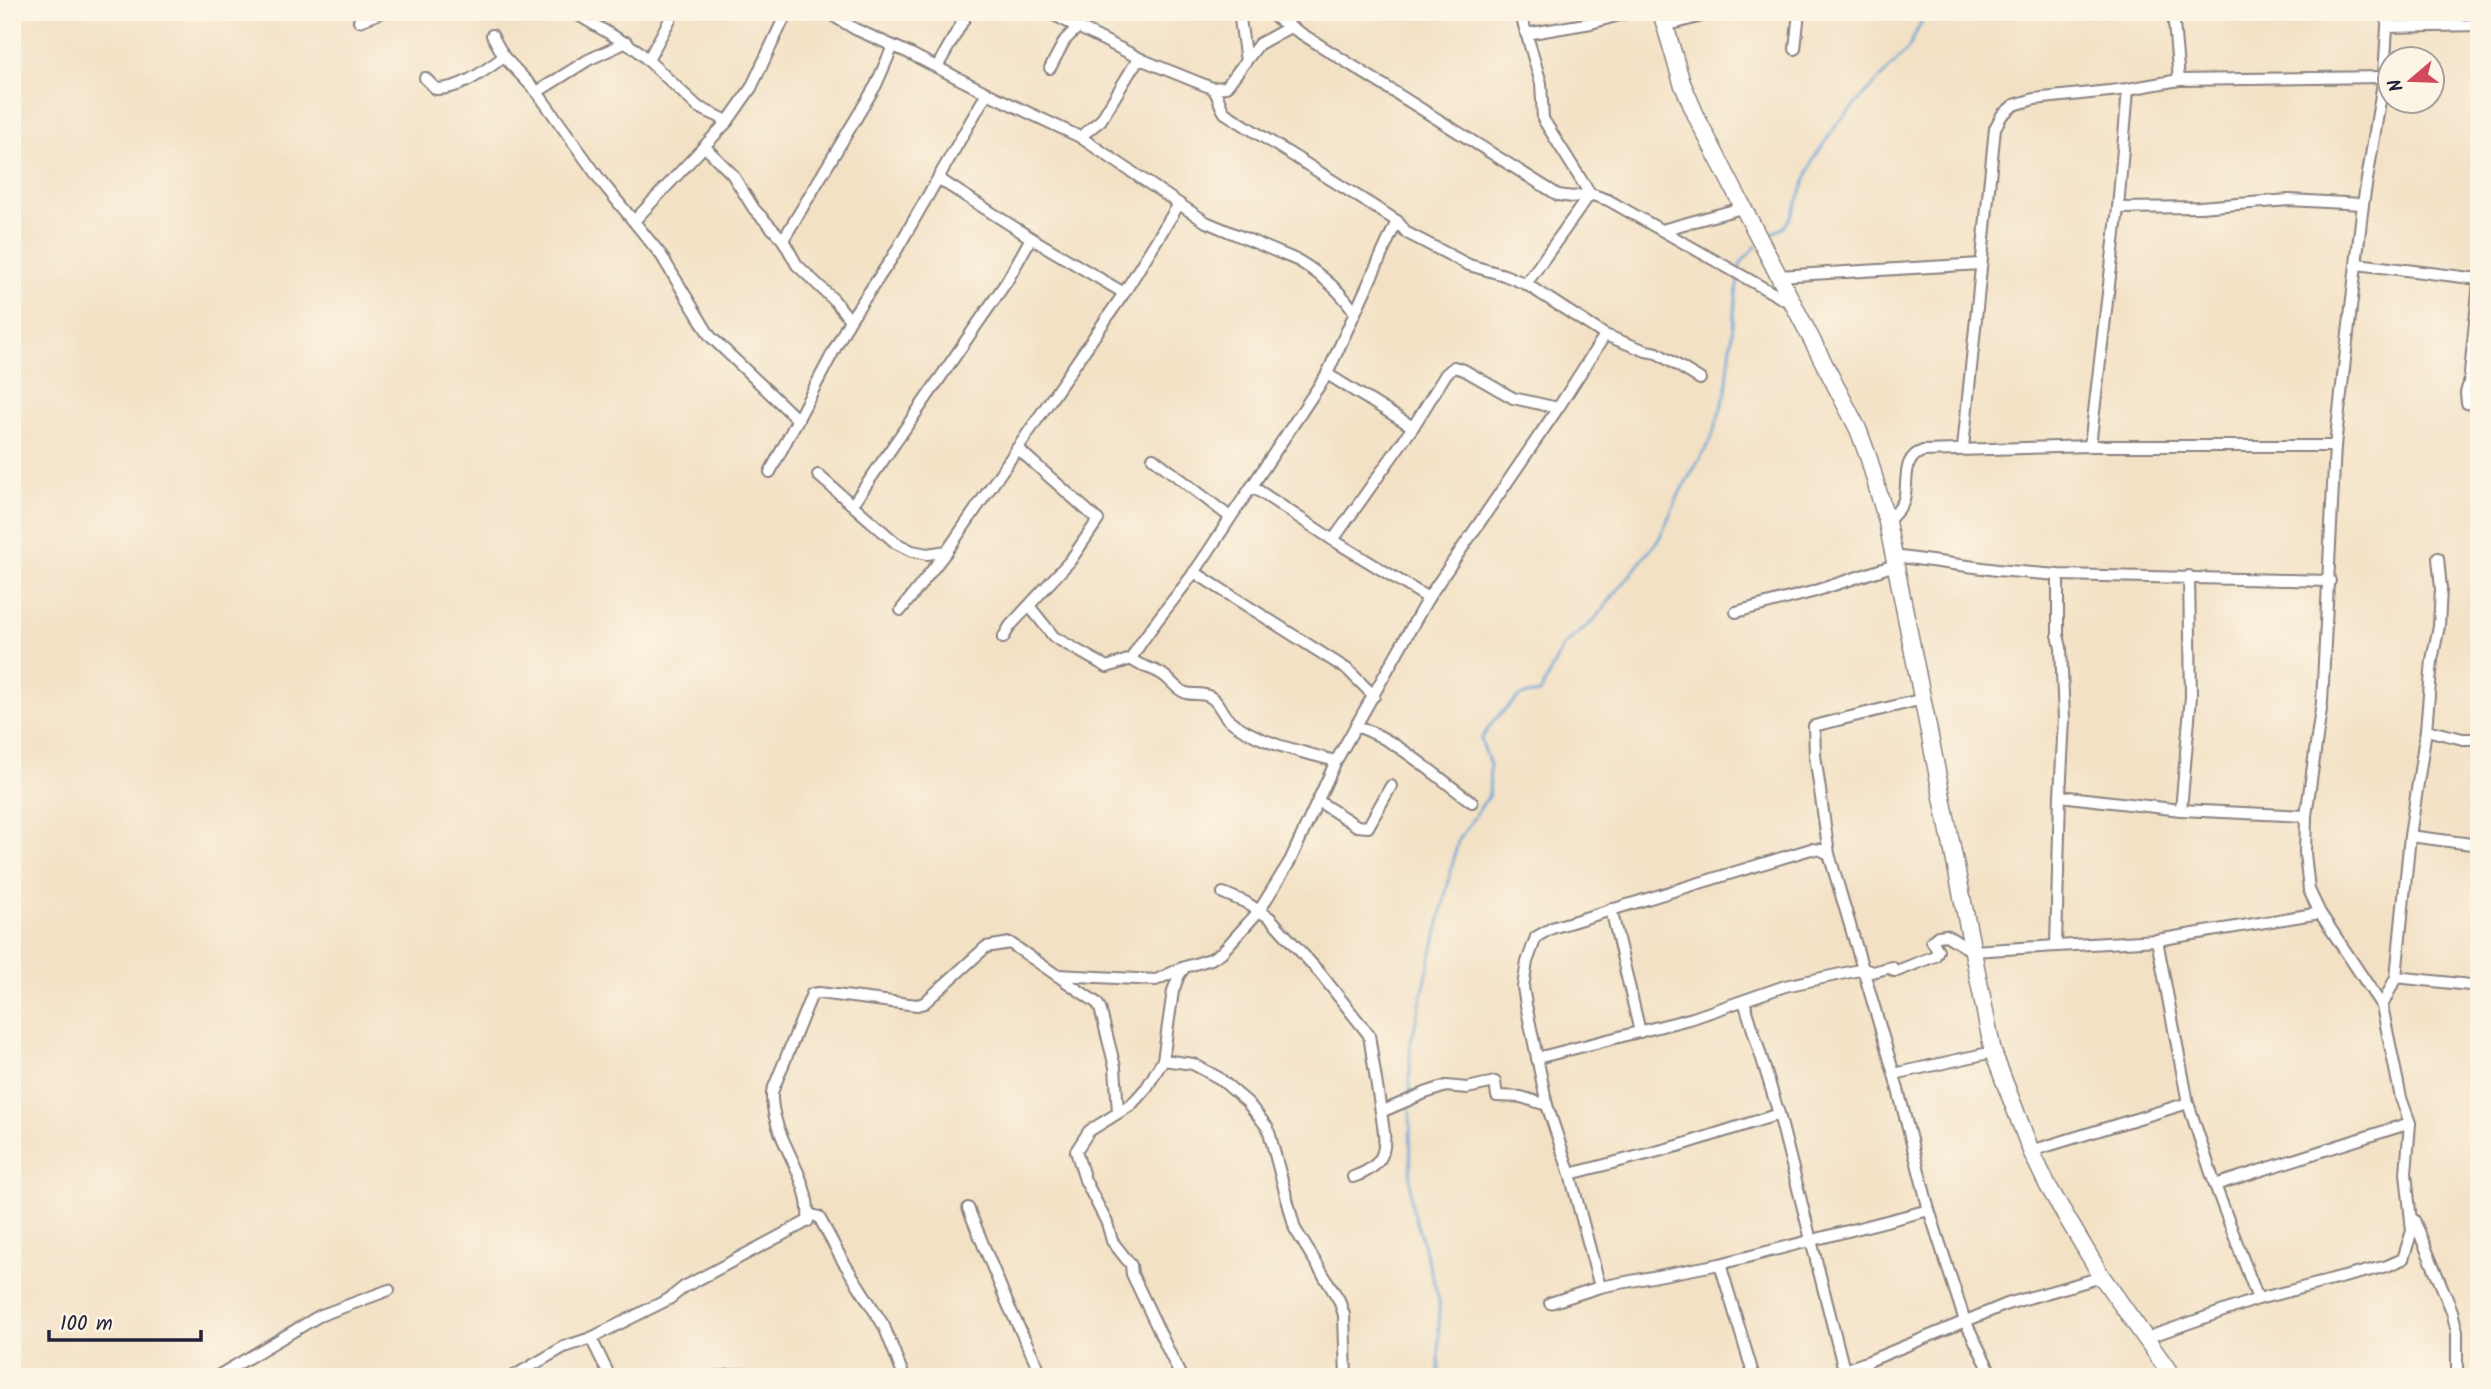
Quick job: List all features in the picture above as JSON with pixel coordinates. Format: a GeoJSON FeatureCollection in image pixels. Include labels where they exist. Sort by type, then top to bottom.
{"type":"FeatureCollection","features":[{"type":"Feature","properties":{"kind":"main road"},"geometry":{"type":"LineString","coordinates":[[1663,19],[1682,83],[1703,131],[1858,429],[1887,522],[1993,1052],[2031,1151],[2048,1186],[2102,1277],[2173,1377]]}},
{"type":"Feature","properties":{"kind":"street"},"geometry":{"type":"LineString","coordinates":[[359,21],[383,12]]}},
{"type":"Feature","properties":{"kind":"street"},"geometry":{"type":"LineString","coordinates":[[573,12],[627,42],[698,107],[728,121]]}},
{"type":"Feature","properties":{"kind":"street"},"geometry":{"type":"LineString","coordinates":[[648,60],[674,12]]}},
{"type":"Feature","properties":{"kind":"street"},"geometry":{"type":"LineString","coordinates":[[634,221],[728,121],[751,88],[787,12]]}},
{"type":"Feature","properties":{"kind":"street"},"geometry":{"type":"LineString","coordinates":[[827,12],[855,29],[1080,137],[1179,204],[1226,232],[1299,261],[1312,269],[1349,303],[1355,313]]}},
{"type":"Feature","properties":{"kind":"street"},"geometry":{"type":"LineString","coordinates":[[937,67],[968,12]]}},
{"type":"Feature","properties":{"kind":"street"},"geometry":{"type":"LineString","coordinates":[[1048,12],[1145,61],[1219,90]]}},
{"type":"Feature","properties":{"kind":"street"},"geometry":{"type":"LineString","coordinates":[[1239,12],[1246,61]]}},
{"type":"Feature","properties":{"kind":"street"},"geometry":{"type":"LineString","coordinates":[[1267,12],[1558,195],[1590,194],[1608,200],[1793,305]]}},
{"type":"Feature","properties":{"kind":"street"},"geometry":{"type":"LineString","coordinates":[[1520,12],[1541,83],[1543,119],[1590,194]]}},
{"type":"Feature","properties":{"kind":"street"},"geometry":{"type":"LineString","coordinates":[[1526,34],[1591,23],[1630,12]]}},
{"type":"Feature","properties":{"kind":"street"},"geometry":{"type":"LineString","coordinates":[[1663,19],[1716,12]]}},
{"type":"Feature","properties":{"kind":"street"},"geometry":{"type":"LineString","coordinates":[[1795,49],[1798,12]]}},
{"type":"Feature","properties":{"kind":"street"},"geometry":{"type":"LineString","coordinates":[[2173,12],[2179,80]]}},
{"type":"Feature","properties":{"kind":"street"},"geometry":{"type":"LineString","coordinates":[[2386,46],[2388,12]]}},
{"type":"Feature","properties":{"kind":"street"},"geometry":{"type":"LineString","coordinates":[[2388,27],[2479,25]]}},
{"type":"Feature","properties":{"kind":"street"},"geometry":{"type":"LineString","coordinates":[[1050,68],[1065,40],[1079,26]]}},
{"type":"Feature","properties":{"kind":"street"},"geometry":{"type":"LineString","coordinates":[[1290,27],[1259,44],[1219,90],[1219,106],[1225,113],[1397,221],[1407,233],[1469,265],[1504,275],[1526,285],[1605,335],[1657,353],[1700,379]]}},
{"type":"Feature","properties":{"kind":"street"},"geometry":{"type":"LineString","coordinates":[[492,35],[504,57],[537,92],[593,170],[662,255],[710,337],[747,375],[798,420]]}},
{"type":"Feature","properties":{"kind":"street"},"geometry":{"type":"LineString","coordinates":[[537,92],[588,60],[627,42]]}},
{"type":"Feature","properties":{"kind":"street"},"geometry":{"type":"LineString","coordinates":[[783,240],[876,85],[893,46]]}},
{"type":"Feature","properties":{"kind":"street"},"geometry":{"type":"LineString","coordinates":[[425,78],[436,89],[451,89],[504,57]]}},
{"type":"Feature","properties":{"kind":"street"},"geometry":{"type":"LineString","coordinates":[[1080,137],[1101,120],[1138,61],[1145,61]]}},
{"type":"Feature","properties":{"kind":"street"},"geometry":{"type":"LineString","coordinates":[[1963,448],[1996,128],[2002,115],[2014,106],[2034,99],[2128,89],[2179,80],[2376,77]]}},
{"type":"Feature","properties":{"kind":"street"},"geometry":{"type":"LineString","coordinates":[[2090,446],[2118,208],[2128,89]]}},
{"type":"Feature","properties":{"kind":"street"},"geometry":{"type":"LineString","coordinates":[[770,472],[850,320],[892,258],[986,93]]}},
{"type":"Feature","properties":{"kind":"street"},"geometry":{"type":"LineString","coordinates":[[2146,1338],[2258,1300],[2387,1266],[2403,1259],[2412,1231],[2406,1157],[2410,1123],[2401,1098],[2382,1006],[2320,913],[2309,890],[2305,873],[2306,816],[2322,702],[2335,446],[2363,204],[2378,116]]}},
{"type":"Feature","properties":{"kind":"street"},"geometry":{"type":"LineString","coordinates":[[705,147],[732,174],[754,209],[783,240],[797,265],[834,300],[850,320]]}},
{"type":"Feature","properties":{"kind":"street"},"geometry":{"type":"LineString","coordinates":[[939,179],[1124,293]]}},
{"type":"Feature","properties":{"kind":"street"},"geometry":{"type":"LineString","coordinates":[[1526,285],[1590,194]]}},
{"type":"Feature","properties":{"kind":"street"},"geometry":{"type":"LineString","coordinates":[[2118,208],[2200,207],[2289,200],[2363,204]]}},
{"type":"Feature","properties":{"kind":"street"},"geometry":{"type":"LineString","coordinates":[[901,610],[947,551],[1124,293],[1179,204]]}},
{"type":"Feature","properties":{"kind":"street"},"geometry":{"type":"LineString","coordinates":[[1662,230],[1742,208]]}},
{"type":"Feature","properties":{"kind":"street"},"geometry":{"type":"LineString","coordinates":[[1030,607],[1054,637],[1092,660],[1107,667],[1131,659],[1141,641],[1194,572],[1327,374],[1397,221]]}},
{"type":"Feature","properties":{"kind":"street"},"geometry":{"type":"LineString","coordinates":[[853,504],[1007,281],[1031,238]]}},
{"type":"Feature","properties":{"kind":"street"},"geometry":{"type":"LineString","coordinates":[[1778,276],[1981,264]]}},
{"type":"Feature","properties":{"kind":"street"},"geometry":{"type":"LineString","coordinates":[[2357,264],[2479,280],[2466,393],[2467,403],[2479,406]]}},
{"type":"Feature","properties":{"kind":"street"},"geometry":{"type":"LineString","coordinates":[[1056,975],[1156,980],[1211,959],[1222,951],[1259,911],[1290,861],[1336,761],[1428,598],[1605,335]]}},
{"type":"Feature","properties":{"kind":"street"},"geometry":{"type":"LineString","coordinates":[[1333,540],[1413,427],[1446,374],[1454,368],[1464,370],[1513,398],[1558,408]]}},
{"type":"Feature","properties":{"kind":"street"},"geometry":{"type":"LineString","coordinates":[[1327,374],[1413,427]]}},
{"type":"Feature","properties":{"kind":"street"},"geometry":{"type":"LineString","coordinates":[[1887,522],[1901,506],[1907,470],[1915,453],[1923,450],[2090,446],[2335,446]]}},
{"type":"Feature","properties":{"kind":"street"},"geometry":{"type":"LineString","coordinates":[[1003,638],[1010,626],[1070,561],[1098,520],[1017,449]]}},
{"type":"Feature","properties":{"kind":"street"},"geometry":{"type":"LineString","coordinates":[[1153,458],[1230,517]]}},
{"type":"Feature","properties":{"kind":"street"},"geometry":{"type":"LineString","coordinates":[[818,475],[896,543],[912,551],[927,554],[947,551]]}},
{"type":"Feature","properties":{"kind":"street"},"geometry":{"type":"LineString","coordinates":[[1250,489],[1256,489],[1428,598]]}},
{"type":"Feature","properties":{"kind":"street"},"geometry":{"type":"LineString","coordinates":[[2382,1006],[2396,977],[2410,836],[2426,730],[2432,660],[2439,626],[2441,589],[2438,558]]}},
{"type":"Feature","properties":{"kind":"street"},"geometry":{"type":"LineString","coordinates":[[1735,612],[1812,592],[1894,560],[2058,575],[2330,581]]}},
{"type":"Feature","properties":{"kind":"street"},"geometry":{"type":"LineString","coordinates":[[1194,572],[1348,670],[1374,696]]}},
{"type":"Feature","properties":{"kind":"street"},"geometry":{"type":"LineString","coordinates":[[2056,946],[2064,699],[2061,648],[2057,635],[2058,575]]}},
{"type":"Feature","properties":{"kind":"street"},"geometry":{"type":"LineString","coordinates":[[2181,810],[2191,696],[2189,576]]}},
{"type":"Feature","properties":{"kind":"street"},"geometry":{"type":"LineString","coordinates":[[1131,659],[1139,666],[1160,673],[1188,694],[1208,695],[1230,720],[1271,743],[1336,761]]}},
{"type":"Feature","properties":{"kind":"street"},"geometry":{"type":"LineString","coordinates":[[1923,699],[1814,726],[1815,755],[1829,854],[1894,1074],[1929,1210],[1965,1321],[1993,1377]]}},
{"type":"Feature","properties":{"kind":"street"},"geometry":{"type":"LineString","coordinates":[[1356,726],[1373,732],[1403,751],[1472,802]]}},
{"type":"Feature","properties":{"kind":"street"},"geometry":{"type":"LineString","coordinates":[[2426,730],[2479,739]]}},
{"type":"Feature","properties":{"kind":"street"},"geometry":{"type":"LineString","coordinates":[[1318,802],[1357,826],[1368,827],[1391,786]]}},
{"type":"Feature","properties":{"kind":"street"},"geometry":{"type":"LineString","coordinates":[[2060,796],[2181,810],[2306,816]]}},
{"type":"Feature","properties":{"kind":"street"},"geometry":{"type":"LineString","coordinates":[[2410,836],[2479,845]]}},
{"type":"Feature","properties":{"kind":"street"},"geometry":{"type":"LineString","coordinates":[[1600,1287],[1570,1174],[1548,1105],[1523,987],[1527,962],[1536,937],[1552,928],[1611,909],[1811,849],[1821,849],[1829,854]]}},
{"type":"Feature","properties":{"kind":"street"},"geometry":{"type":"LineString","coordinates":[[1223,893],[1245,902],[1270,918],[1368,1035],[1386,1145],[1384,1154],[1377,1163],[1353,1177]]}},
{"type":"Feature","properties":{"kind":"street"},"geometry":{"type":"LineString","coordinates":[[1611,909],[1640,1032]]}},
{"type":"Feature","properties":{"kind":"street"},"geometry":{"type":"LineString","coordinates":[[1537,1058],[1693,1018],[1785,986],[1864,969],[1872,972],[1892,967],[1897,971],[1935,956],[1938,950],[1932,941],[1938,936],[1946,935],[1972,951],[2157,940],[2320,913]]}},
{"type":"Feature","properties":{"kind":"street"},"geometry":{"type":"LineString","coordinates":[[2157,940],[2188,1103],[2258,1300]]}},
{"type":"Feature","properties":{"kind":"street"},"geometry":{"type":"LineString","coordinates":[[512,1377],[565,1348],[592,1338],[669,1299],[684,1287],[808,1221],[802,1183],[775,1125],[771,1107],[772,1092],[812,995],[819,993],[917,1005],[924,1003],[986,947],[1010,943],[1100,1007],[1115,1068],[1118,1112]]}},
{"type":"Feature","properties":{"kind":"street"},"geometry":{"type":"LineString","coordinates":[[1181,1377],[1132,1274],[1131,1265],[1112,1241],[1107,1223],[1085,1180],[1076,1151],[1089,1131],[1131,1105],[1147,1087],[1163,1060],[1173,992],[1185,967]]}},
{"type":"Feature","properties":{"kind":"street"},"geometry":{"type":"LineString","coordinates":[[2396,977],[2479,986]]}},
{"type":"Feature","properties":{"kind":"street"},"geometry":{"type":"LineString","coordinates":[[1744,1001],[1779,1114],[1844,1370]]}},
{"type":"Feature","properties":{"kind":"street"},"geometry":{"type":"LineString","coordinates":[[1894,1074],[1993,1052]]}},
{"type":"Feature","properties":{"kind":"street"},"geometry":{"type":"LineString","coordinates":[[1163,1060],[1193,1064],[1219,1079],[1247,1102],[1268,1128],[1295,1229],[1339,1300],[1345,1315],[1346,1377]]}},
{"type":"Feature","properties":{"kind":"street"},"geometry":{"type":"LineString","coordinates":[[1381,1112],[1446,1086],[1467,1088],[1488,1082],[1495,1082],[1497,1096],[1521,1097],[1548,1105]]}},
{"type":"Feature","properties":{"kind":"street"},"geometry":{"type":"LineString","coordinates":[[2031,1151],[2188,1103]]}},
{"type":"Feature","properties":{"kind":"street"},"geometry":{"type":"LineString","coordinates":[[1570,1174],[1678,1146],[1779,1114]]}},
{"type":"Feature","properties":{"kind":"street"},"geometry":{"type":"LineString","coordinates":[[2215,1185],[2410,1123]]}},
{"type":"Feature","properties":{"kind":"street"},"geometry":{"type":"LineString","coordinates":[[2408,1204],[2441,1290],[2452,1311],[2457,1332],[2457,1377]]}},
{"type":"Feature","properties":{"kind":"street"},"geometry":{"type":"LineString","coordinates":[[968,1208],[1009,1307],[1043,1377]]}},
{"type":"Feature","properties":{"kind":"street"},"geometry":{"type":"LineString","coordinates":[[1550,1303],[1600,1287],[1720,1264],[1929,1210]]}},
{"type":"Feature","properties":{"kind":"street"},"geometry":{"type":"LineString","coordinates":[[809,1214],[819,1217],[841,1258],[884,1326],[904,1377]]}},
{"type":"Feature","properties":{"kind":"street"},"geometry":{"type":"LineString","coordinates":[[1720,1264],[1754,1377]]}},
{"type":"Feature","properties":{"kind":"street"},"geometry":{"type":"LineString","coordinates":[[1823,1377],[2019,1300],[2102,1277]]}},
{"type":"Feature","properties":{"kind":"street"},"geometry":{"type":"LineString","coordinates":[[216,1377],[319,1316],[389,1290]]}},
{"type":"Feature","properties":{"kind":"street"},"geometry":{"type":"LineString","coordinates":[[592,1338],[610,1377]]}},
{"type":"Feature","properties":{"kind":"street"},"geometry":{"type":"LineString","coordinates":[[1864,1363],[1870,1377]]}},
{"type":"Feature","properties":{"kind":"street"},"geometry":{"type":"LineString","coordinates":[[715,1377],[749,1374],[757,1377]]}},
{"type":"Feature","properties":{"kind":"waterway"},"geometry":{"type":"LineString","coordinates":[[1764,237],[1783,228],[1793,213],[1814,158],[1837,124],[1908,49],[1926,12]]}},
{"type":"Feature","properties":{"kind":"waterway"},"geometry":{"type":"LineString","coordinates":[[1739,270],[1741,263],[1757,245]]}},
{"type":"Feature","properties":{"kind":"waterway"},"geometry":{"type":"LineString","coordinates":[[1410,1096],[1410,1047],[1458,841],[1489,795],[1490,765],[1481,739],[1495,719],[1520,696],[1540,693],[1563,646],[1593,621],[1659,539],[1680,492],[1711,440],[1726,392],[1738,277]]}},
{"type":"Feature","properties":{"kind":"waterway"},"geometry":{"type":"LineString","coordinates":[[1410,1103],[1411,1202],[1439,1300],[1439,1372],[1443,1377]]}}]}
